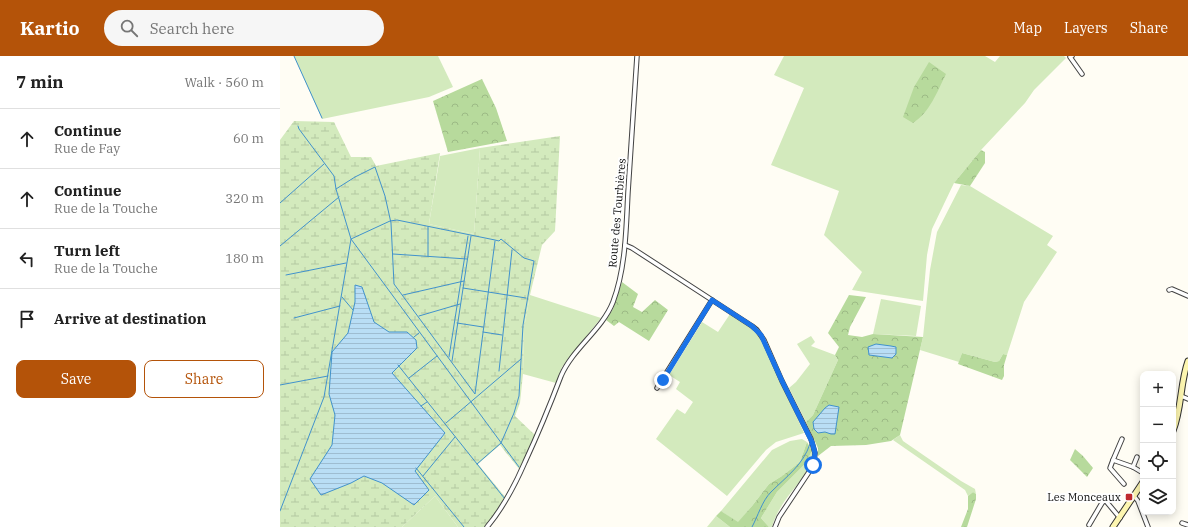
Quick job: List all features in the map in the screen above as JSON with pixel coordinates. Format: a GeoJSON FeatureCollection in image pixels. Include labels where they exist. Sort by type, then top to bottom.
{"type":"FeatureCollection","features":[{"type":"Feature","properties":{"kind":"main road"},"geometry":{"type":"LineString","coordinates":[[1176,422],[1182,396],[1184,374],[1188,361]]}},
{"type":"Feature","properties":{"kind":"main road"},"geometry":{"type":"LineString","coordinates":[[1115,525],[1140,487]]}},
{"type":"Feature","properties":{"kind":"street","name":"Route des Tourbières"},"geometry":{"type":"LineString","coordinates":[[486,527],[506,500],[536,440],[562,374],[568,363],[606,315],[618,287],[625,245],[637,56]]}},
{"type":"Feature","properties":{"kind":"street"},"geometry":{"type":"LineString","coordinates":[[1072,56],[1070,57],[1082,74]]}},
{"type":"Feature","properties":{"kind":"street"},"geometry":{"type":"LineString","coordinates":[[625,245],[632,248],[752,326],[761,335],[782,381],[810,435],[815,453],[813,465],[774,527]]}},
{"type":"Feature","properties":{"kind":"street"},"geometry":{"type":"LineString","coordinates":[[1169,290],[1172,289],[1188,296]]}},
{"type":"Feature","properties":{"kind":"street"},"geometry":{"type":"LineString","coordinates":[[657,388],[712,300]]}},
{"type":"Feature","properties":{"kind":"street"},"geometry":{"type":"LineString","coordinates":[[1182,396],[1188,399]]}},
{"type":"Feature","properties":{"kind":"street"},"geometry":{"type":"LineString","coordinates":[[1122,439],[1110,468],[1124,484]]}},
{"type":"Feature","properties":{"kind":"street"},"geometry":{"type":"LineString","coordinates":[[1133,466],[1136,457]]}},
{"type":"Feature","properties":{"kind":"street"},"geometry":{"type":"LineString","coordinates":[[1113,460],[1133,466],[1140,471]]}},
{"type":"Feature","properties":{"kind":"street"},"geometry":{"type":"LineString","coordinates":[[1134,496],[1138,501],[1148,527]]}},
{"type":"Feature","properties":{"kind":"street"},"geometry":{"type":"LineString","coordinates":[[1090,525],[1105,500],[1120,518]]}},
{"type":"Feature","properties":{"kind":"street"},"geometry":{"type":"LineString","coordinates":[[1182,523],[1188,525]]}},
{"type":"Feature","properties":{"kind":"green space"},"geometry":{"type":"Polygon","coordinates":[[[294,56],[438,56],[453,87],[429,97],[322,119],[294,56]]]}},
{"type":"Feature","properties":{"kind":"green space"},"geometry":{"type":"Polygon","coordinates":[[[784,56],[985,56],[995,62],[1000,56],[1064,56],[1066,58],[1034,90],[1025,103],[981,150],[954,183],[932,229],[927,255],[923,301],[852,290],[862,272],[824,235],[839,191],[771,165],[804,88],[774,75],[784,56]]]}},
{"type":"Feature","properties":{"kind":"green space"},"geometry":{"type":"Polygon","coordinates":[[[929,62],[946,74],[929,107],[913,123],[903,117],[914,87],[929,62]]]}},
{"type":"Feature","properties":{"kind":"green space"},"geometry":{"type":"Polygon","coordinates":[[[482,79],[496,108],[507,141],[448,152],[433,101],[482,79]]]}},
{"type":"Feature","properties":{"kind":"green space"},"geometry":{"type":"Polygon","coordinates":[[[294,121],[334,122],[351,157],[371,157],[376,166],[440,153],[429,224],[474,234],[480,148],[560,136],[555,231],[542,245],[530,295],[524,328],[523,374],[520,403],[515,416],[536,436],[519,469],[500,445],[478,464],[506,498],[492,520],[485,527],[458,527],[435,496],[402,527],[280,527],[280,140],[294,121]]]}},
{"type":"Feature","properties":{"kind":"green space"},"geometry":{"type":"Polygon","coordinates":[[[480,148],[474,234],[429,224],[440,156],[480,148]]]}},
{"type":"Feature","properties":{"kind":"green space"},"geometry":{"type":"Polygon","coordinates":[[[981,150],[985,152],[985,163],[970,186],[954,183],[981,150]]]}},
{"type":"Feature","properties":{"kind":"green space"},"geometry":{"type":"Polygon","coordinates":[[[961,185],[970,186],[1053,236],[1047,245],[1057,252],[1024,302],[1007,355],[1003,354],[999,361],[995,362],[962,353],[959,362],[920,350],[923,337],[930,270],[937,232],[961,185]]]}},
{"type":"Feature","properties":{"kind":"green space"},"geometry":{"type":"Polygon","coordinates":[[[622,282],[638,294],[633,307],[642,312],[655,300],[668,310],[649,341],[619,322],[614,326],[606,320],[613,309],[622,282]]]}},
{"type":"Feature","properties":{"kind":"green space"},"geometry":{"type":"Polygon","coordinates":[[[530,295],[601,318],[562,367],[556,383],[523,374],[524,328],[530,295]]]}},
{"type":"Feature","properties":{"kind":"green space"},"geometry":{"type":"Polygon","coordinates":[[[849,295],[866,297],[850,327],[848,335],[862,337],[873,334],[923,337],[900,435],[891,441],[866,445],[831,446],[818,456],[818,448],[806,422],[813,415],[838,360],[835,355],[839,347],[828,333],[849,295]]]}},
{"type":"Feature","properties":{"kind":"green space"},"geometry":{"type":"Polygon","coordinates":[[[881,299],[921,306],[916,336],[873,334],[881,299]]]}},
{"type":"Feature","properties":{"kind":"green space"},"geometry":{"type":"Polygon","coordinates":[[[730,314],[750,326],[758,335],[767,350],[804,433],[776,442],[766,450],[727,496],[656,439],[677,409],[685,414],[693,402],[676,389],[680,382],[669,375],[702,322],[718,332],[730,314]]]}},
{"type":"Feature","properties":{"kind":"green space"},"geometry":{"type":"Polygon","coordinates":[[[811,336],[815,342],[811,346],[835,355],[838,360],[813,415],[806,422],[789,388],[796,382],[810,364],[797,344],[811,336]]]}},
{"type":"Feature","properties":{"kind":"green space"},"geometry":{"type":"Polygon","coordinates":[[[962,353],[995,362],[999,361],[1003,354],[1007,355],[1002,380],[958,364],[962,353]]]}},
{"type":"Feature","properties":{"kind":"green space"},"geometry":{"type":"Polygon","coordinates":[[[900,435],[903,441],[975,489],[976,494],[973,492],[968,496],[965,490],[893,440],[900,435]]]}},
{"type":"Feature","properties":{"kind":"green space"},"geometry":{"type":"Polygon","coordinates":[[[802,439],[807,442],[800,462],[769,484],[738,523],[721,511],[772,450],[790,441],[802,439]]]}},
{"type":"Feature","properties":{"kind":"green space"},"geometry":{"type":"Polygon","coordinates":[[[807,442],[812,451],[805,464],[777,492],[761,518],[769,527],[730,527],[716,516],[721,511],[738,522],[769,484],[800,462],[807,442]]]}},
{"type":"Feature","properties":{"kind":"green space"},"geometry":{"type":"Polygon","coordinates":[[[1075,449],[1093,468],[1087,477],[1070,460],[1075,449]]]}},
{"type":"Feature","properties":{"kind":"green space"},"geometry":{"type":"Polygon","coordinates":[[[812,451],[812,458],[809,466],[780,509],[772,527],[769,527],[761,518],[777,492],[805,464],[812,451]]]}},
{"type":"Feature","properties":{"kind":"green space"},"geometry":{"type":"Polygon","coordinates":[[[973,492],[976,494],[976,499],[967,527],[961,527],[968,509],[968,496],[973,492]]]}},
{"type":"Feature","properties":{"kind":"green space"},"geometry":{"type":"Polygon","coordinates":[[[435,496],[458,527],[402,527],[435,496]]]}},
{"type":"Feature","properties":{"kind":"green space"},"geometry":{"type":"Polygon","coordinates":[[[716,516],[730,527],[707,527],[716,516]]]}},
{"type":"Feature","properties":{"kind":"water"},"geometry":{"type":"Polygon","coordinates":[[[355,285],[362,287],[374,322],[389,332],[407,332],[416,340],[417,348],[392,373],[445,433],[415,471],[429,490],[414,505],[382,483],[364,476],[321,495],[310,479],[332,445],[335,415],[329,394],[332,352],[348,333],[355,302],[355,285]]]}},
{"type":"Feature","properties":{"kind":"water"},"geometry":{"type":"Polygon","coordinates":[[[876,344],[896,347],[896,354],[892,358],[869,355],[868,347],[876,344]]]}},
{"type":"Feature","properties":{"kind":"water"},"geometry":{"type":"Polygon","coordinates":[[[829,405],[839,407],[835,434],[825,432],[818,433],[814,429],[813,422],[829,405]]]}},
{"type":"Feature","properties":{"kind":"waterway"},"geometry":{"type":"LineString","coordinates":[[294,56],[322,118]]}},
{"type":"Feature","properties":{"kind":"waterway"},"geometry":{"type":"LineString","coordinates":[[298,126],[334,176],[336,189],[351,239],[519,467]]}},
{"type":"Feature","properties":{"kind":"waterway"},"geometry":{"type":"LineString","coordinates":[[280,203],[324,164]]}},
{"type":"Feature","properties":{"kind":"waterway"},"geometry":{"type":"LineString","coordinates":[[336,189],[375,167],[385,196],[391,223],[394,284],[475,394],[495,241]]}},
{"type":"Feature","properties":{"kind":"waterway"},"geometry":{"type":"LineString","coordinates":[[280,246],[339,197]]}},
{"type":"Feature","properties":{"kind":"waterway"},"geometry":{"type":"LineString","coordinates":[[280,511],[324,397],[351,239],[390,221],[397,220],[499,241],[501,239],[524,258],[534,261],[523,325],[519,396],[514,413],[501,443],[477,464]]}},
{"type":"Feature","properties":{"kind":"waterway"},"geometry":{"type":"LineString","coordinates":[[428,227],[428,256]]}},
{"type":"Feature","properties":{"kind":"waterway"},"geometry":{"type":"LineString","coordinates":[[449,357],[468,236]]}},
{"type":"Feature","properties":{"kind":"waterway"},"geometry":{"type":"LineString","coordinates":[[452,361],[471,236]]}},
{"type":"Feature","properties":{"kind":"waterway"},"geometry":{"type":"LineString","coordinates":[[499,371],[512,250]]}},
{"type":"Feature","properties":{"kind":"waterway"},"geometry":{"type":"LineString","coordinates":[[393,254],[467,259]]}},
{"type":"Feature","properties":{"kind":"waterway"},"geometry":{"type":"LineString","coordinates":[[286,275],[346,263]]}},
{"type":"Feature","properties":{"kind":"waterway"},"geometry":{"type":"LineString","coordinates":[[403,295],[464,281]]}},
{"type":"Feature","properties":{"kind":"waterway"},"geometry":{"type":"LineString","coordinates":[[463,288],[526,298]]}},
{"type":"Feature","properties":{"kind":"waterway"},"geometry":{"type":"LineString","coordinates":[[342,297],[353,310]]}},
{"type":"Feature","properties":{"kind":"waterway"},"geometry":{"type":"LineString","coordinates":[[419,316],[460,304]]}},
{"type":"Feature","properties":{"kind":"waterway"},"geometry":{"type":"LineString","coordinates":[[294,318],[340,306]]}},
{"type":"Feature","properties":{"kind":"waterway"},"geometry":{"type":"LineString","coordinates":[[457,323],[483,327]]}},
{"type":"Feature","properties":{"kind":"waterway"},"geometry":{"type":"LineString","coordinates":[[483,332],[502,335]]}},
{"type":"Feature","properties":{"kind":"waterway"},"geometry":{"type":"LineString","coordinates":[[414,337],[419,333]]}},
{"type":"Feature","properties":{"kind":"waterway"},"geometry":{"type":"LineString","coordinates":[[409,378],[437,356]]}},
{"type":"Feature","properties":{"kind":"waterway"},"geometry":{"type":"LineString","coordinates":[[446,423],[521,359]]}},
{"type":"Feature","properties":{"kind":"waterway"},"geometry":{"type":"LineString","coordinates":[[398,365],[505,499]]}},
{"type":"Feature","properties":{"kind":"waterway"},"geometry":{"type":"LineString","coordinates":[[280,385],[328,376]]}},
{"type":"Feature","properties":{"kind":"waterway"},"geometry":{"type":"LineString","coordinates":[[421,406],[427,402]]}},
{"type":"Feature","properties":{"kind":"waterway"},"geometry":{"type":"LineString","coordinates":[[423,476],[455,437]]}},
{"type":"Feature","properties":{"kind":"waterway"},"geometry":{"type":"LineString","coordinates":[[752,527],[768,496],[799,464],[810,444]]}},
{"type":"Feature","properties":{"kind":"waterway"},"geometry":{"type":"LineString","coordinates":[[416,468],[464,527]]}},
{"type":"Feature","properties":{"kind":"place","name":"Les Monceaux"},"geometry":{"type":"Point","coordinates":[1129,497]}},
{"type":"Feature","properties":{"kind":"route"},"geometry":{"type":"LineString","coordinates":[[663,380],[712,300],[752,326],[761,335],[782,381],[810,435],[815,449],[813,465]]}}]}
